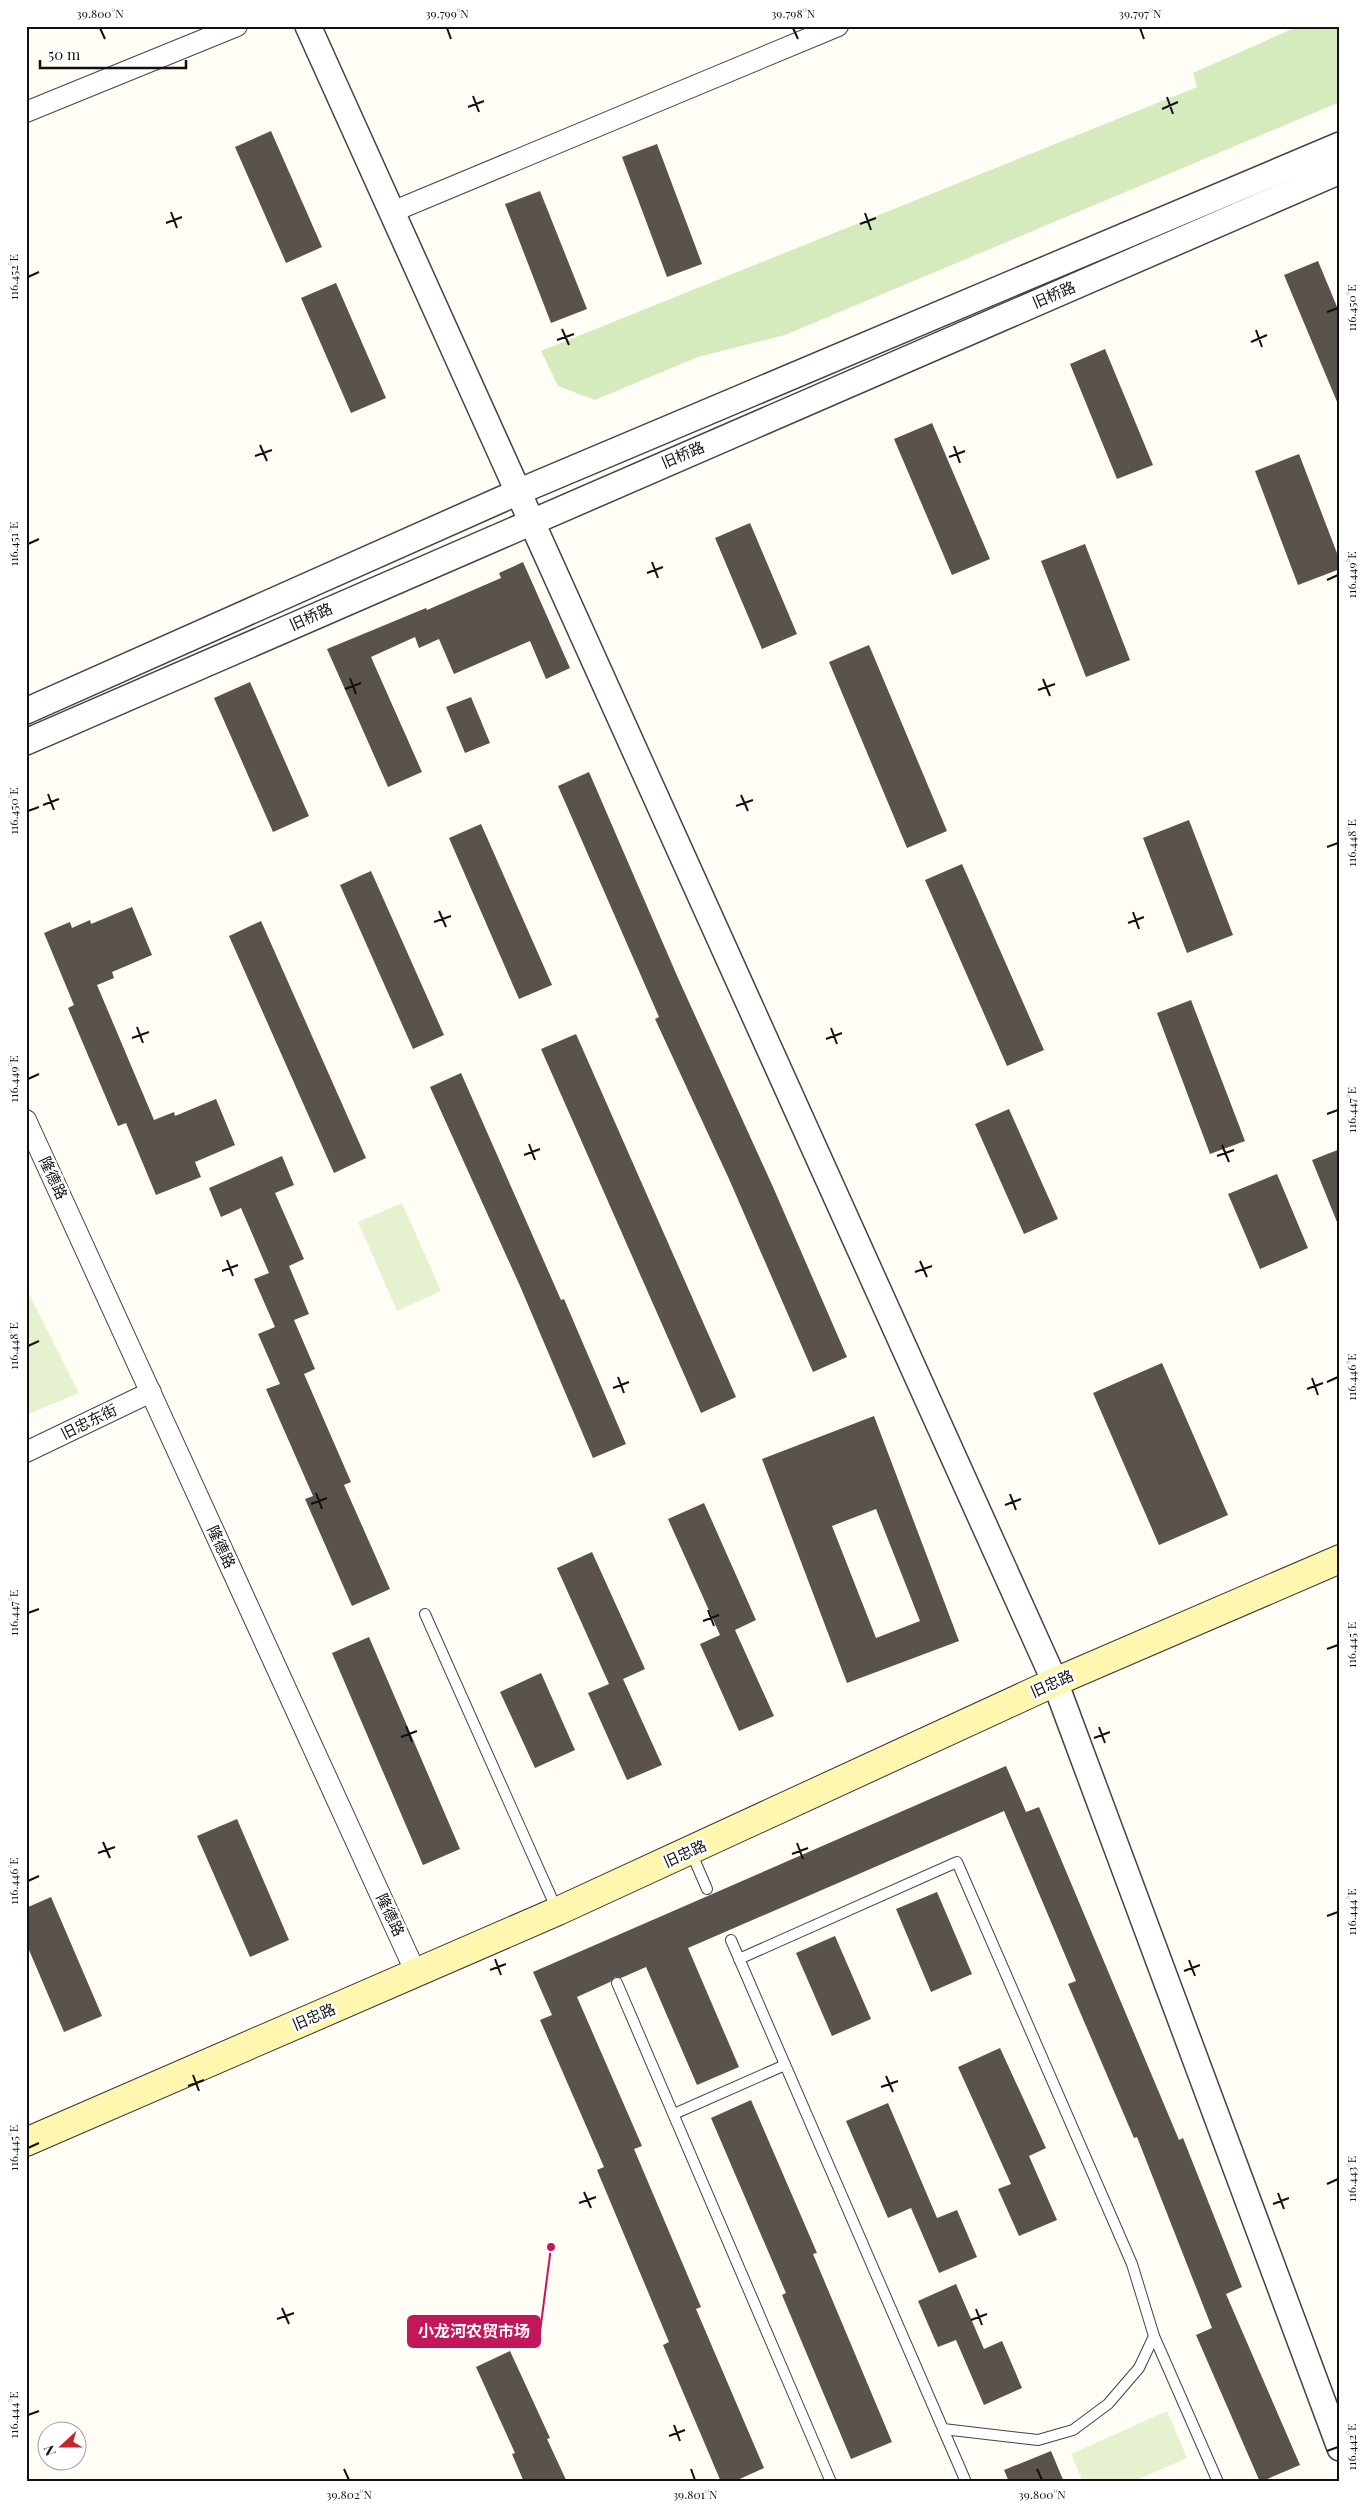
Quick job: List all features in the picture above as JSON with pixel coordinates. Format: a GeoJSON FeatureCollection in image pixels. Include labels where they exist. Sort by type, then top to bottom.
{"type":"FeatureCollection","features":[{"type":"Feature","properties":{"kind":"main road","name":"旧忠路"},"geometry":{"type":"LineString","coordinates":[[26,2142],[416,1974],[691,1852],[1055,1682],[1340,1559]]}},
{"type":"Feature","properties":{"kind":"street"},"geometry":{"type":"LineString","coordinates":[[26,112],[237,26]]}},
{"type":"Feature","properties":{"kind":"street"},"geometry":{"type":"LineString","coordinates":[[308,26],[1055,1682],[1340,2448]]}},
{"type":"Feature","properties":{"kind":"street"},"geometry":{"type":"LineString","coordinates":[[392,212],[838,26]]}},
{"type":"Feature","properties":{"kind":"street","name":"旧桥路"},"geometry":{"type":"LineString","coordinates":[[26,710],[518,492],[1340,145]]}},
{"type":"Feature","properties":{"kind":"street","name":"旧桥路"},"geometry":{"type":"LineString","coordinates":[[26,742],[1340,171]]}},
{"type":"Feature","properties":{"kind":"street","name":"隆德路"},"geometry":{"type":"LineString","coordinates":[[26,1120],[416,1974]]}},
{"type":"Feature","properties":{"kind":"street","name":"旧忠东街"},"geometry":{"type":"LineString","coordinates":[[26,1452],[151,1392]]}},
{"type":"Feature","properties":{"kind":"lane"},"geometry":{"type":"LineString","coordinates":[[425,1614],[558,1911]]}},
{"type":"Feature","properties":{"kind":"lane"},"geometry":{"type":"LineString","coordinates":[[691,1852],[707,1889]]}},
{"type":"Feature","properties":{"kind":"lane"},"geometry":{"type":"LineString","coordinates":[[739,1959],[957,1862],[1132,2264],[1154,2336],[1218,2482]]}},
{"type":"Feature","properties":{"kind":"lane"},"geometry":{"type":"LineString","coordinates":[[731,1940],[966,2482]]}},
{"type":"Feature","properties":{"kind":"lane"},"geometry":{"type":"LineString","coordinates":[[618,1983],[831,2482]]}},
{"type":"Feature","properties":{"kind":"lane"},"geometry":{"type":"LineString","coordinates":[[674,2114],[785,2065]]}},
{"type":"Feature","properties":{"kind":"lane"},"geometry":{"type":"LineString","coordinates":[[943,2430],[1038,2440],[1074,2430],[1108,2404],[1139,2368],[1154,2336]]}},
{"type":"Feature","properties":{"kind":"green space"},"geometry":{"type":"Polygon","coordinates":[[[1299,26],[1340,26],[1340,102],[785,335],[698,357],[595,400],[558,386],[541,351],[1197,87],[1193,73],[1299,26]]]}},
{"type":"Feature","properties":{"kind":"green space"},"geometry":{"type":"Polygon","coordinates":[[[402,1203],[441,1291],[397,1311],[358,1222],[402,1203]]]}},
{"type":"Feature","properties":{"kind":"green space"},"geometry":{"type":"Polygon","coordinates":[[[26,1288],[79,1393],[26,1415],[26,1288]]]}},
{"type":"Feature","properties":{"kind":"green space"},"geometry":{"type":"Polygon","coordinates":[[[1167,2411],[1187,2458],[1132,2482],[1083,2482],[1071,2454],[1167,2411]]]}},
{"type":"Feature","properties":{"kind":"building"},"geometry":{"type":"Polygon","coordinates":[[[271,131],[322,247],[286,263],[235,147],[271,131]]]}},
{"type":"Feature","properties":{"kind":"building"},"geometry":{"type":"Polygon","coordinates":[[[657,144],[702,264],[667,277],[622,157],[657,144]]]}},
{"type":"Feature","properties":{"kind":"building"},"geometry":{"type":"Polygon","coordinates":[[[540,191],[587,309],[551,323],[505,204],[540,191]]]}},
{"type":"Feature","properties":{"kind":"building"},"geometry":{"type":"Polygon","coordinates":[[[1318,261],[1340,314],[1340,409],[1284,275],[1318,261]]]}},
{"type":"Feature","properties":{"kind":"building"},"geometry":{"type":"Polygon","coordinates":[[[336,283],[386,398],[351,413],[301,298],[336,283]]]}},
{"type":"Feature","properties":{"kind":"building"},"geometry":{"type":"Polygon","coordinates":[[[1105,349],[1153,465],[1117,479],[1070,364],[1105,349]]]}},
{"type":"Feature","properties":{"kind":"building"},"geometry":{"type":"Polygon","coordinates":[[[932,423],[990,559],[952,575],[894,439],[932,423]]]}},
{"type":"Feature","properties":{"kind":"building"},"geometry":{"type":"Polygon","coordinates":[[[1299,454],[1340,561],[1340,569],[1298,585],[1255,471],[1299,454]]]}},
{"type":"Feature","properties":{"kind":"building"},"geometry":{"type":"Polygon","coordinates":[[[750,523],[797,634],[762,649],[715,538],[750,523]]]}},
{"type":"Feature","properties":{"kind":"building"},"geometry":{"type":"Polygon","coordinates":[[[1085,544],[1130,660],[1086,677],[1041,561],[1085,544]]]}},
{"type":"Feature","properties":{"kind":"building"},"geometry":{"type":"Polygon","coordinates":[[[523,562],[570,668],[546,679],[530,641],[454,674],[439,639],[419,648],[415,637],[371,657],[422,772],[388,787],[327,649],[426,608],[427,610],[501,578],[499,573],[523,562]]]}},
{"type":"Feature","properties":{"kind":"building"},"geometry":{"type":"Polygon","coordinates":[[[869,645],[947,831],[907,848],[829,662],[869,645]]]}},
{"type":"Feature","properties":{"kind":"building"},"geometry":{"type":"Polygon","coordinates":[[[250,682],[309,816],[273,832],[214,698],[250,682]]]}},
{"type":"Feature","properties":{"kind":"building"},"geometry":{"type":"Polygon","coordinates":[[[471,697],[490,743],[465,753],[446,707],[471,697]]]}},
{"type":"Feature","properties":{"kind":"building"},"geometry":{"type":"Polygon","coordinates":[[[589,772],[678,978],[773,1187],[847,1357],[813,1372],[729,1179],[655,1019],[659,1017],[558,786],[589,772]]]}},
{"type":"Feature","properties":{"kind":"building"},"geometry":{"type":"Polygon","coordinates":[[[1189,820],[1233,935],[1187,953],[1143,838],[1189,820]]]}},
{"type":"Feature","properties":{"kind":"building"},"geometry":{"type":"Polygon","coordinates":[[[481,824],[552,985],[519,999],[449,838],[481,824]]]}},
{"type":"Feature","properties":{"kind":"building"},"geometry":{"type":"Polygon","coordinates":[[[962,864],[1044,1050],[1007,1066],[925,880],[962,864]]]}},
{"type":"Feature","properties":{"kind":"building"},"geometry":{"type":"Polygon","coordinates":[[[371,871],[444,1035],[413,1049],[340,885],[371,871]]]}},
{"type":"Feature","properties":{"kind":"building"},"geometry":{"type":"Polygon","coordinates":[[[132,907],[152,955],[112,972],[114,978],[97,985],[154,1120],[174,1112],[175,1116],[216,1099],[235,1145],[195,1162],[201,1177],[156,1195],[126,1123],[118,1126],[68,1008],[74,1005],[44,933],[70,922],[72,928],[90,920],[91,924],[132,907]]]}},
{"type":"Feature","properties":{"kind":"building"},"geometry":{"type":"Polygon","coordinates":[[[261,921],[366,1158],[334,1173],[229,936],[261,921]]]}},
{"type":"Feature","properties":{"kind":"building"},"geometry":{"type":"Polygon","coordinates":[[[1191,1000],[1245,1141],[1210,1154],[1157,1013],[1191,1000]]]}},
{"type":"Feature","properties":{"kind":"building"},"geometry":{"type":"Polygon","coordinates":[[[576,1034],[736,1397],[701,1413],[541,1049],[576,1034]]]}},
{"type":"Feature","properties":{"kind":"building"},"geometry":{"type":"Polygon","coordinates":[[[461,1073],[561,1300],[564,1299],[626,1444],[593,1458],[520,1286],[430,1087],[461,1073]]]}},
{"type":"Feature","properties":{"kind":"building"},"geometry":{"type":"Polygon","coordinates":[[[1009,1109],[1058,1219],[1024,1234],[975,1124],[1009,1109]]]}},
{"type":"Feature","properties":{"kind":"building"},"geometry":{"type":"Polygon","coordinates":[[[1340,1149],[1340,1227],[1339,1227],[1312,1160],[1340,1149]]]}},
{"type":"Feature","properties":{"kind":"building"},"geometry":{"type":"Polygon","coordinates":[[[282,1156],[294,1185],[275,1193],[304,1259],[289,1266],[309,1314],[294,1320],[315,1369],[304,1374],[351,1482],[344,1485],[390,1589],[352,1606],[305,1499],[313,1496],[266,1389],[280,1384],[258,1334],[275,1327],[254,1279],[269,1273],[241,1208],[221,1217],[209,1188],[282,1156]]]}},
{"type":"Feature","properties":{"kind":"building"},"geometry":{"type":"Polygon","coordinates":[[[1277,1174],[1308,1248],[1260,1269],[1228,1194],[1277,1174]]]}},
{"type":"Feature","properties":{"kind":"building"},"geometry":{"type":"Polygon","coordinates":[[[1162,1363],[1228,1515],[1159,1545],[1093,1393],[1162,1363]]]}},
{"type":"Feature","properties":{"kind":"building"},"geometry":{"type":"Polygon","coordinates":[[[874,1416],[959,1641],[847,1683],[762,1459],[874,1416]],[[876,1509],[832,1526],[876,1638],[920,1621],[876,1509]]]}},
{"type":"Feature","properties":{"kind":"building"},"geometry":{"type":"Polygon","coordinates":[[[704,1503],[756,1620],[735,1630],[774,1716],[739,1731],[700,1644],[720,1635],[668,1519],[704,1503]]]}},
{"type":"Feature","properties":{"kind":"building"},"geometry":{"type":"Polygon","coordinates":[[[592,1552],[645,1669],[623,1679],[662,1765],[627,1780],[588,1693],[609,1684],[557,1568],[592,1552]]]}},
{"type":"Feature","properties":{"kind":"building"},"geometry":{"type":"Polygon","coordinates":[[[369,1637],[460,1849],[423,1865],[332,1653],[369,1637]]]}},
{"type":"Feature","properties":{"kind":"building"},"geometry":{"type":"Polygon","coordinates":[[[541,1673],[575,1750],[535,1768],[500,1692],[541,1673]]]}},
{"type":"Feature","properties":{"kind":"building"},"geometry":{"type":"Polygon","coordinates":[[[1006,1766],[1026,1812],[1039,1807],[1179,2140],[1183,2138],[1242,2287],[1226,2294],[1300,2465],[1260,2482],[1196,2335],[1212,2328],[1137,2137],[1134,2138],[1068,1984],[1076,1981],[1004,1811],[688,1948],[739,2067],[697,2085],[646,1967],[621,1978],[615,1977],[610,1982],[577,1997],[642,2146],[634,2149],[701,2307],[696,2309],[764,2468],[733,2482],[721,2482],[663,2345],[669,2342],[597,2170],[604,2167],[540,2020],[552,2015],[533,1972],[1006,1766]]]}},
{"type":"Feature","properties":{"kind":"building"},"geometry":{"type":"Polygon","coordinates":[[[237,1819],[289,1940],[250,1957],[197,1836],[237,1819]]]}},
{"type":"Feature","properties":{"kind":"building"},"geometry":{"type":"Polygon","coordinates":[[[937,1892],[972,1974],[931,1992],[896,1909],[937,1892]]]}},
{"type":"Feature","properties":{"kind":"building"},"geometry":{"type":"Polygon","coordinates":[[[51,1897],[102,2016],[64,2032],[26,1943],[26,1908],[51,1897]]]}},
{"type":"Feature","properties":{"kind":"building"},"geometry":{"type":"Polygon","coordinates":[[[835,1936],[871,2019],[832,2036],[796,1953],[835,1936]]]}},
{"type":"Feature","properties":{"kind":"building"},"geometry":{"type":"Polygon","coordinates":[[[1000,2048],[1046,2148],[1029,2156],[1057,2220],[1019,2236],[998,2189],[1011,2184],[958,2067],[1000,2048]]]}},
{"type":"Feature","properties":{"kind":"building"},"geometry":{"type":"Polygon","coordinates":[[[751,2100],[817,2253],[813,2254],[892,2442],[851,2459],[782,2295],[786,2293],[711,2118],[751,2100]]]}},
{"type":"Feature","properties":{"kind":"building"},"geometry":{"type":"Polygon","coordinates":[[[888,2103],[937,2218],[957,2210],[977,2257],[939,2273],[911,2208],[888,2218],[846,2121],[888,2103]]]}},
{"type":"Feature","properties":{"kind":"building"},"geometry":{"type":"Polygon","coordinates":[[[956,2284],[984,2349],[1002,2341],[1022,2388],[984,2405],[956,2340],[938,2347],[918,2301],[956,2284]]]}},
{"type":"Feature","properties":{"kind":"building"},"geometry":{"type":"Polygon","coordinates":[[[510,2351],[550,2438],[547,2439],[567,2482],[524,2482],[512,2454],[515,2453],[476,2367],[510,2351]]]}},
{"type":"Feature","properties":{"kind":"building"},"geometry":{"type":"Polygon","coordinates":[[[1051,2451],[1064,2482],[1009,2482],[1004,2470],[1051,2451]]]}},
{"type":"Feature","properties":{"kind":"place","name":"小龙河农贸市场"},"geometry":{"type":"Point","coordinates":[551,2247]}}]}
